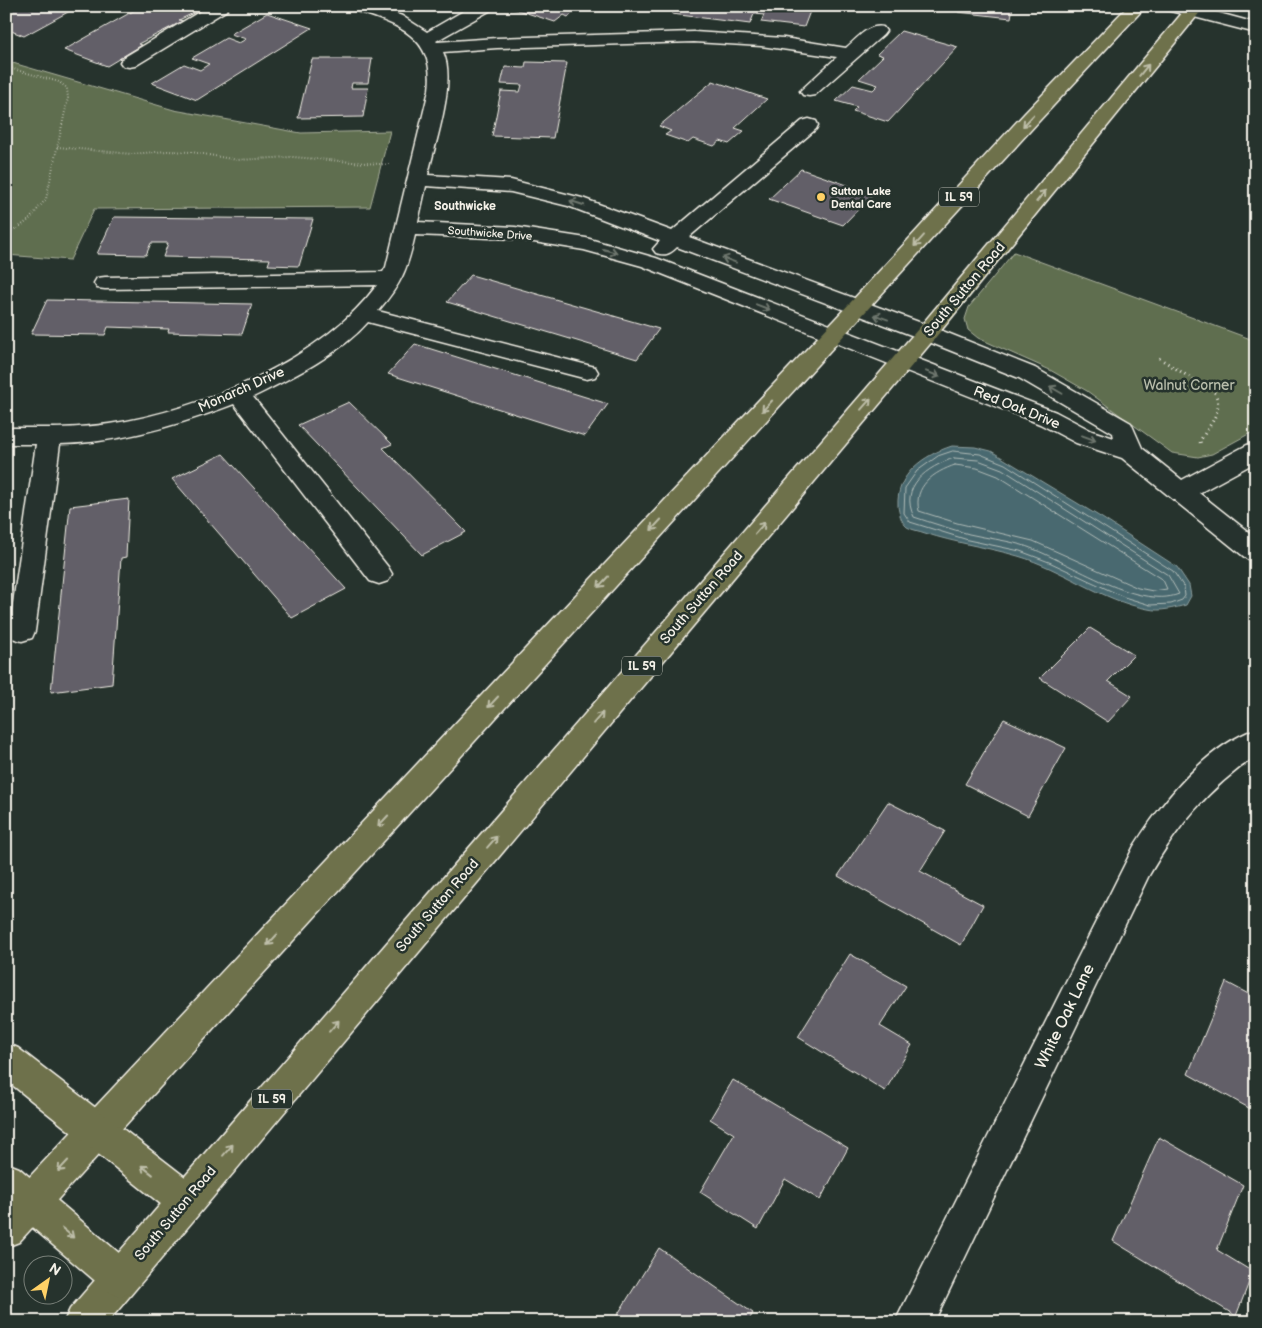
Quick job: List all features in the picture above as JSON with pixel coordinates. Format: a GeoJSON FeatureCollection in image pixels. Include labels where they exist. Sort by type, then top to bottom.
{"type":"FeatureCollection","features":[{"type":"Feature","properties":{"kind":"main road","name":"IL 59"},"geometry":{"type":"LineString","coordinates":[[6,1229],[18,1191],[96,1131],[858,308],[1032,117],[1138,6]]}},
{"type":"Feature","properties":{"kind":"main road","name":"South Sutton Road"},"geometry":{"type":"LineString","coordinates":[[83,1322],[185,1200],[927,333],[1195,9]]}},
{"type":"Feature","properties":{"kind":"main road"},"geometry":{"type":"LineString","coordinates":[[6,1059],[185,1200]]}},
{"type":"Feature","properties":{"kind":"main road"},"geometry":{"type":"LineString","coordinates":[[18,1191],[120,1278]]}},
{"type":"Feature","properties":{"kind":"street"},"geometry":{"type":"LineString","coordinates":[[129,62],[221,6]]}},
{"type":"Feature","properties":{"kind":"street"},"geometry":{"type":"LineString","coordinates":[[359,6],[392,18],[415,31],[429,44],[439,66],[438,90],[406,228]]}},
{"type":"Feature","properties":{"kind":"street"},"geometry":{"type":"LineString","coordinates":[[429,44],[485,6]]}},
{"type":"Feature","properties":{"kind":"street"},"geometry":{"type":"LineString","coordinates":[[1173,6],[1195,9],[1256,28]]}},
{"type":"Feature","properties":{"kind":"street"},"geometry":{"type":"LineString","coordinates":[[809,91],[877,31]]}},
{"type":"Feature","properties":{"kind":"street"},"geometry":{"type":"LineString","coordinates":[[429,44],[606,41],[670,37],[771,42],[824,48],[850,54]]}},
{"type":"Feature","properties":{"kind":"street"},"geometry":{"type":"LineString","coordinates":[[649,262],[673,239],[809,125]]}},
{"type":"Feature","properties":{"kind":"street"},"geometry":{"type":"LineString","coordinates":[[419,173],[511,186],[575,202],[927,333]]}},
{"type":"Feature","properties":{"kind":"street","name":"Southwicke Drive"},"geometry":{"type":"LineString","coordinates":[[406,228],[515,233],[586,244],[649,262],[902,362]]}},
{"type":"Feature","properties":{"kind":"street","name":"Monarch Drive"},"geometry":{"type":"LineString","coordinates":[[6,436],[72,436],[122,429],[174,417],[238,394],[277,376],[319,350],[363,314],[384,290],[397,267],[406,228]]}},
{"type":"Feature","properties":{"kind":"street"},"geometry":{"type":"LineString","coordinates":[[105,283],[390,278]]}},
{"type":"Feature","properties":{"kind":"street"},"geometry":{"type":"LineString","coordinates":[[363,314],[587,372]]}},
{"type":"Feature","properties":{"kind":"street","name":"Red Oak Drive"},"geometry":{"type":"LineString","coordinates":[[927,333],[1028,373],[1122,429],[1131,452]]}},
{"type":"Feature","properties":{"kind":"street","name":"Red Oak Drive"},"geometry":{"type":"LineString","coordinates":[[902,362],[1048,418],[1084,437],[1131,452],[1256,552]]}},
{"type":"Feature","properties":{"kind":"street"},"geometry":{"type":"LineString","coordinates":[[238,394],[379,574]]}},
{"type":"Feature","properties":{"kind":"street"},"geometry":{"type":"LineString","coordinates":[[22,631],[49,436]]}},
{"type":"Feature","properties":{"kind":"street"},"geometry":{"type":"LineString","coordinates":[[1182,492],[1256,451]]}},
{"type":"Feature","properties":{"kind":"street","name":"White Oak Lane"},"geometry":{"type":"LineString","coordinates":[[914,1322],[1137,868],[1172,812],[1209,774],[1256,741]]}},
{"type":"Feature","properties":{"kind":"path"},"geometry":{"type":"LineString","coordinates":[[6,67],[59,82],[67,88],[68,98],[46,199],[37,213],[27,223],[6,233]]}},
{"type":"Feature","properties":{"kind":"path"},"geometry":{"type":"LineString","coordinates":[[57,147],[132,154],[168,150],[237,160],[292,157],[383,165],[419,173]]}},
{"type":"Feature","properties":{"kind":"path"},"geometry":{"type":"LineString","coordinates":[[1159,358],[1215,393],[1221,402],[1220,409],[1200,441],[1205,452]]}},
{"type":"Feature","properties":{"kind":"green space"},"geometry":{"type":"Polygon","coordinates":[[[6,61],[174,110],[301,133],[390,131],[370,207],[94,209],[70,260],[6,255],[6,61]]]}},
{"type":"Feature","properties":{"kind":"green space","name":"Walnut Corner"},"geometry":{"type":"Polygon","coordinates":[[[1014,252],[1256,341],[1256,430],[1212,454],[1198,457],[1172,453],[1087,391],[1050,370],[978,338],[968,330],[965,319],[969,307],[1014,252]]]}},
{"type":"Feature","properties":{"kind":"water"},"geometry":{"type":"Polygon","coordinates":[[[952,446],[975,447],[991,451],[1102,518],[1177,567],[1189,585],[1191,596],[1186,605],[1157,610],[1131,605],[1018,556],[907,527],[902,520],[898,506],[902,484],[907,475],[914,467],[931,455],[952,446]]]}},
{"type":"Feature","properties":{"kind":"building"},"geometry":{"type":"Polygon","coordinates":[[[13,6],[25,6],[33,9],[38,6],[79,6],[24,36],[6,29],[6,10],[13,6]]]}},
{"type":"Feature","properties":{"kind":"building"},"geometry":{"type":"Polygon","coordinates":[[[142,6],[208,6],[179,20],[183,21],[138,44],[142,45],[107,66],[64,50],[142,6]]]}},
{"type":"Feature","properties":{"kind":"building"},"geometry":{"type":"Polygon","coordinates":[[[505,6],[582,6],[568,17],[564,15],[555,22],[505,6]]]}},
{"type":"Feature","properties":{"kind":"building"},"geometry":{"type":"Polygon","coordinates":[[[676,6],[812,6],[804,27],[761,22],[764,15],[754,14],[750,24],[672,14],[676,6]]]}},
{"type":"Feature","properties":{"kind":"building"},"geometry":{"type":"Polygon","coordinates":[[[959,6],[1013,6],[1011,18],[958,12],[959,6]]]}},
{"type":"Feature","properties":{"kind":"building"},"geometry":{"type":"Polygon","coordinates":[[[267,13],[312,28],[197,100],[152,83],[184,64],[200,70],[209,64],[192,58],[226,38],[239,43],[246,39],[231,34],[267,13]]]}},
{"type":"Feature","properties":{"kind":"building"},"geometry":{"type":"Polygon","coordinates":[[[901,31],[958,47],[888,122],[853,111],[857,107],[836,101],[853,85],[873,90],[878,85],[859,79],[883,56],[877,54],[901,31]]]}},
{"type":"Feature","properties":{"kind":"building"},"geometry":{"type":"Polygon","coordinates":[[[312,59],[372,59],[368,83],[352,83],[351,88],[368,88],[363,117],[298,118],[312,59]]]}},
{"type":"Feature","properties":{"kind":"building"},"geometry":{"type":"Polygon","coordinates":[[[526,62],[567,63],[553,138],[492,136],[501,91],[520,92],[522,85],[501,84],[505,67],[525,68],[526,62]]]}},
{"type":"Feature","properties":{"kind":"building"},"geometry":{"type":"Polygon","coordinates":[[[713,81],[767,99],[735,128],[744,131],[729,144],[720,141],[714,146],[693,139],[688,143],[665,135],[671,131],[659,126],[713,81]]]}},
{"type":"Feature","properties":{"kind":"building","name":"Sutton Lake Dental Care"},"geometry":{"type":"Polygon","coordinates":[[[801,169],[873,194],[843,225],[769,199],[801,169]]]}},
{"type":"Feature","properties":{"kind":"building"},"geometry":{"type":"Polygon","coordinates":[[[114,217],[313,219],[299,266],[268,265],[270,259],[163,257],[168,243],[151,243],[146,255],[97,254],[114,217]]]}},
{"type":"Feature","properties":{"kind":"building"},"geometry":{"type":"Polygon","coordinates":[[[471,275],[659,329],[637,359],[447,302],[471,275]]]}},
{"type":"Feature","properties":{"kind":"building"},"geometry":{"type":"Polygon","coordinates":[[[47,300],[252,304],[242,334],[168,332],[169,329],[108,327],[105,335],[31,334],[47,300]]]}},
{"type":"Feature","properties":{"kind":"building"},"geometry":{"type":"Polygon","coordinates":[[[415,344],[608,404],[585,436],[388,374],[415,344]]]}},
{"type":"Feature","properties":{"kind":"building"},"geometry":{"type":"Polygon","coordinates":[[[349,402],[392,444],[383,448],[466,532],[422,555],[298,425],[349,402]]]}},
{"type":"Feature","properties":{"kind":"building"},"geometry":{"type":"Polygon","coordinates":[[[223,454],[346,589],[292,618],[172,479],[223,454]]]}},
{"type":"Feature","properties":{"kind":"building"},"geometry":{"type":"Polygon","coordinates":[[[129,499],[126,557],[121,558],[112,684],[51,692],[70,506],[129,499]]]}},
{"type":"Feature","properties":{"kind":"building"},"geometry":{"type":"Polygon","coordinates":[[[1090,628],[1134,655],[1108,681],[1132,696],[1108,722],[1040,678],[1090,628]]]}},
{"type":"Feature","properties":{"kind":"building"},"geometry":{"type":"Polygon","coordinates":[[[1004,719],[1066,748],[1028,816],[965,784],[1004,719]]]}},
{"type":"Feature","properties":{"kind":"building"},"geometry":{"type":"Polygon","coordinates":[[[888,802],[945,831],[920,871],[983,905],[961,945],[838,876],[888,802]]]}},
{"type":"Feature","properties":{"kind":"building"},"geometry":{"type":"Polygon","coordinates":[[[850,954],[906,986],[880,1026],[912,1045],[885,1091],[798,1037],[850,954]]]}},
{"type":"Feature","properties":{"kind":"building"},"geometry":{"type":"Polygon","coordinates":[[[1226,982],[1256,998],[1256,1112],[1188,1074],[1226,982]]]}},
{"type":"Feature","properties":{"kind":"building"},"geometry":{"type":"Polygon","coordinates":[[[733,1080],[848,1148],[820,1200],[785,1179],[758,1229],[700,1192],[734,1134],[710,1119],[733,1080]]]}},
{"type":"Feature","properties":{"kind":"building"},"geometry":{"type":"Polygon","coordinates":[[[1159,1137],[1243,1185],[1217,1250],[1253,1272],[1236,1316],[1113,1241],[1159,1137]]]}},
{"type":"Feature","properties":{"kind":"building"},"geometry":{"type":"Polygon","coordinates":[[[659,1248],[753,1313],[748,1322],[613,1322],[659,1248]]]}},
{"type":"Feature","properties":{"kind":"place","name":"Sutton Lake Dental Care"},"geometry":{"type":"Point","coordinates":[821,197]}},
{"type":"Feature","properties":{"kind":"district","name":"Southwicke"},"geometry":{"type":"Point","coordinates":[465,206]}}]}
